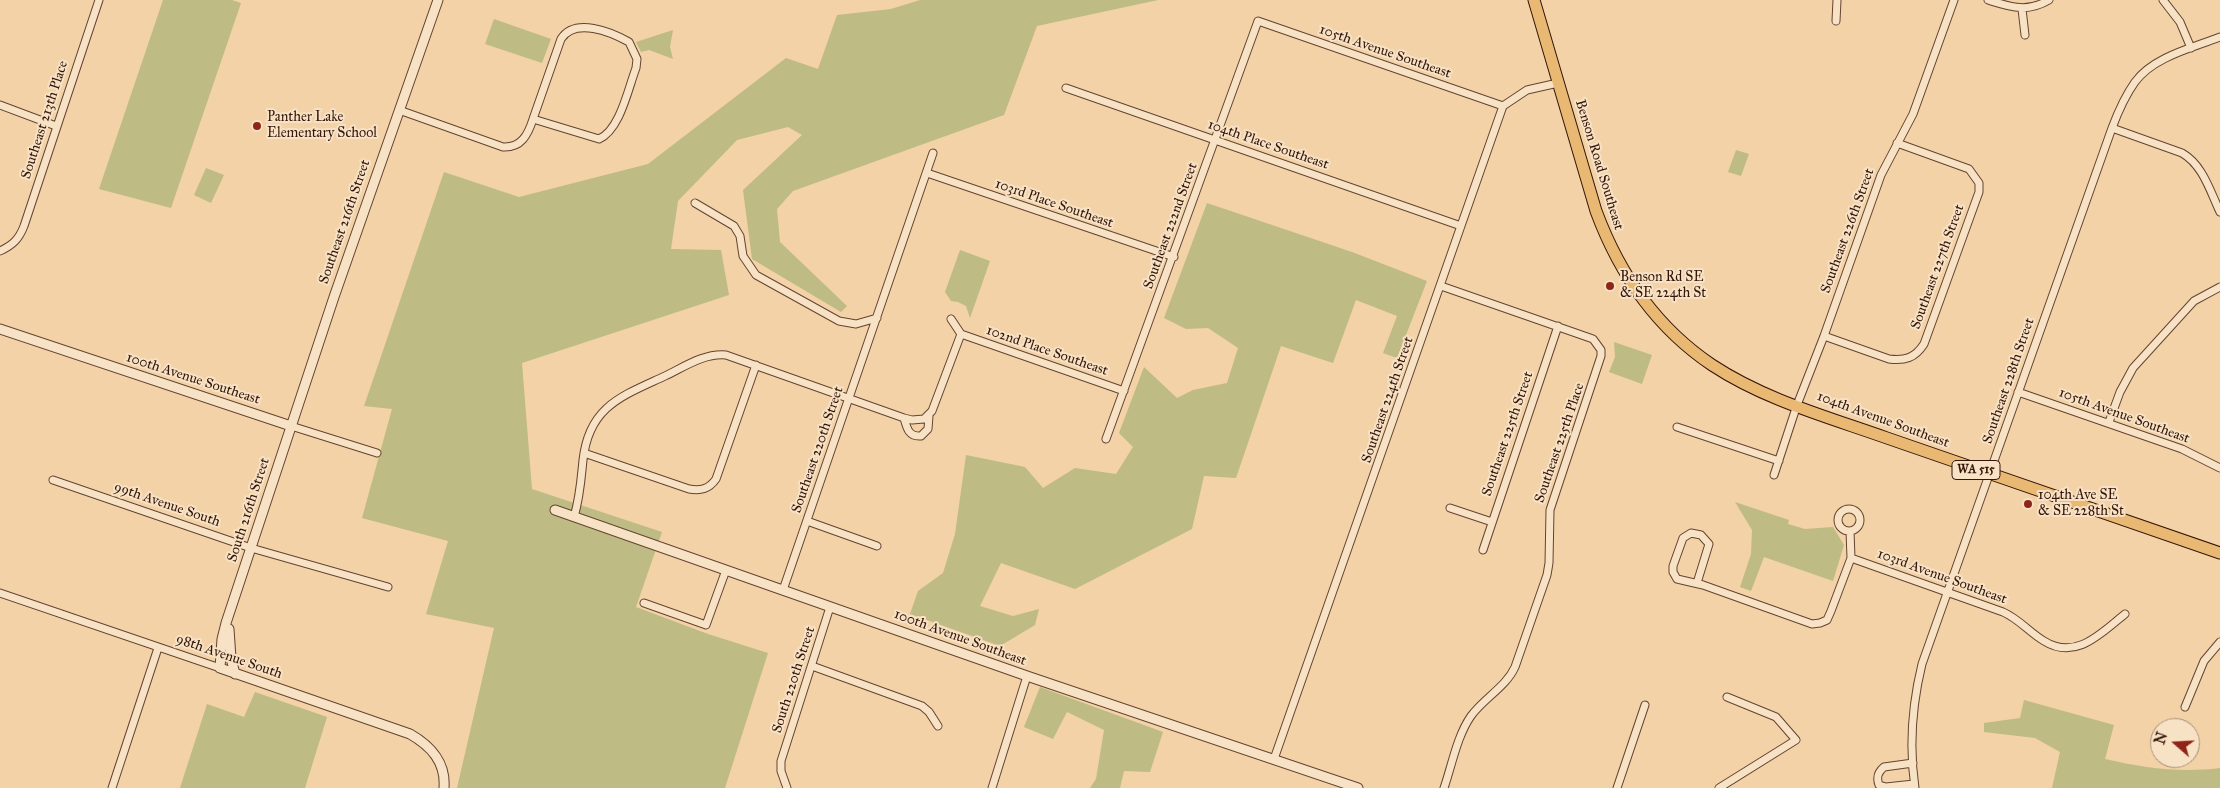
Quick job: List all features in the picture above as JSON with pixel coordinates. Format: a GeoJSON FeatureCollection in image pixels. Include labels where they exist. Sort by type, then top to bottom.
{"type":"FeatureCollection","features":[{"type":"Feature","properties":{"kind":"main road","name":"Benson Road Southeast"},"geometry":{"type":"LineString","coordinates":[[1534,0],[1596,211],[1609,245],[1626,276],[1650,309],[1683,342],[1712,365],[1736,380]]}},
{"type":"Feature","properties":{"kind":"main road","name":"104th Avenue Southeast"},"geometry":{"type":"LineString","coordinates":[[1736,380],[1797,406],[2220,553]]}},
{"type":"Feature","properties":{"kind":"street","name":"Southeast 213th Place"},"geometry":{"type":"LineString","coordinates":[[0,251],[11,246],[20,237],[99,0]]}},
{"type":"Feature","properties":{"kind":"street"},"geometry":{"type":"LineString","coordinates":[[1836,0],[1836,21]]}},
{"type":"Feature","properties":{"kind":"street","name":"Southeast 226th Street"},"geometry":{"type":"LineString","coordinates":[[1774,475],[1881,174],[1913,114],[1954,0]]}},
{"type":"Feature","properties":{"kind":"street"},"geometry":{"type":"LineString","coordinates":[[1988,0],[2022,9],[2040,6],[2049,0]]}},
{"type":"Feature","properties":{"kind":"street"},"geometry":{"type":"LineString","coordinates":[[2163,0],[2180,22],[2191,48]]}},
{"type":"Feature","properties":{"kind":"street","name":"Southeast 216th Street"},"geometry":{"type":"LineString","coordinates":[[291,426],[435,1]]}},
{"type":"Feature","properties":{"kind":"street"},"geometry":{"type":"LineString","coordinates":[[2022,9],[2025,35]]}},
{"type":"Feature","properties":{"kind":"street","name":"105th Avenue Southeast"},"geometry":{"type":"LineString","coordinates":[[1258,22],[1503,106]]}},
{"type":"Feature","properties":{"kind":"street","name":"Southeast 222nd Street"},"geometry":{"type":"LineString","coordinates":[[1106,439],[1174,257],[1258,22]]}},
{"type":"Feature","properties":{"kind":"street"},"geometry":{"type":"LineString","coordinates":[[399,110],[503,147],[511,147],[525,139],[561,38],[569,30],[584,26],[629,42],[638,62],[617,121],[609,134],[604,137],[594,138],[533,119]]}},
{"type":"Feature","properties":{"kind":"street","name":"Southeast 228th Street"},"geometry":{"type":"LineString","coordinates":[[1914,786],[1913,724],[1916,692],[1922,664],[2122,103],[2135,82],[2147,70],[2191,48],[2220,37]]}},
{"type":"Feature","properties":{"kind":"street"},"geometry":{"type":"LineString","coordinates":[[1503,106],[1527,90],[1558,82]]}},
{"type":"Feature","properties":{"kind":"street","name":"104th Place Southeast"},"geometry":{"type":"LineString","coordinates":[[1066,88],[1461,226]]}},
{"type":"Feature","properties":{"kind":"street"},"geometry":{"type":"LineString","coordinates":[[0,105],[56,126]]}},
{"type":"Feature","properties":{"kind":"street","name":"Southeast 224th Street"},"geometry":{"type":"LineString","coordinates":[[1274,759],[1503,106]]}},
{"type":"Feature","properties":{"kind":"street"},"geometry":{"type":"LineString","coordinates":[[2112,128],[2182,152],[2191,158],[2199,169],[2220,212]]}},
{"type":"Feature","properties":{"kind":"street","name":"Southeast 227th Street"},"geometry":{"type":"LineString","coordinates":[[1824,336],[1889,359],[1900,360],[1908,359],[1917,354],[1924,344],[1979,192],[1979,183],[1970,169],[1897,143]]}},
{"type":"Feature","properties":{"kind":"street","name":"Southeast 220th Street"},"geometry":{"type":"LineString","coordinates":[[783,590],[933,153]]}},
{"type":"Feature","properties":{"kind":"street","name":"103rd Place Southeast"},"geometry":{"type":"LineString","coordinates":[[927,173],[1174,257]]}},
{"type":"Feature","properties":{"kind":"street"},"geometry":{"type":"LineString","coordinates":[[695,203],[734,226],[740,236],[743,256],[756,275],[839,321],[856,324],[877,318]]}},
{"type":"Feature","properties":{"kind":"street"},"geometry":{"type":"LineString","coordinates":[[1441,286],[1558,326]]}},
{"type":"Feature","properties":{"kind":"street"},"geometry":{"type":"LineString","coordinates":[[2109,422],[2120,392],[2133,368],[2194,301],[2220,288]]}},
{"type":"Feature","properties":{"kind":"street"},"geometry":{"type":"LineString","coordinates":[[904,418],[908,431],[913,435],[921,436],[928,429],[929,416],[961,334],[951,319]]}},
{"type":"Feature","properties":{"kind":"street","name":"Southeast 225th Place"},"geometry":{"type":"LineString","coordinates":[[1444,788],[1465,727],[1472,715],[1508,679],[1515,666],[1546,575],[1550,557],[1550,510],[1601,362],[1601,350],[1593,339],[1558,326]]}},
{"type":"Feature","properties":{"kind":"street","name":"Southeast 225th Street"},"geometry":{"type":"LineString","coordinates":[[1483,550],[1558,326]]}},
{"type":"Feature","properties":{"kind":"street","name":"100th Avenue Southeast"},"geometry":{"type":"LineString","coordinates":[[0,329],[377,453]]}},
{"type":"Feature","properties":{"kind":"street","name":"102nd Place Southeast"},"geometry":{"type":"LineString","coordinates":[[961,334],[1124,390]]}},
{"type":"Feature","properties":{"kind":"street"},"geometry":{"type":"LineString","coordinates":[[574,517],[581,497],[584,453],[588,436],[611,403],[713,355],[726,355],[904,418],[920,420],[929,416]]}},
{"type":"Feature","properties":{"kind":"street"},"geometry":{"type":"LineString","coordinates":[[584,453],[689,489],[698,490],[711,486],[716,479],[756,365]]}},
{"type":"Feature","properties":{"kind":"street","name":"105th Avenue Southeast"},"geometry":{"type":"LineString","coordinates":[[2018,392],[2109,422],[2182,449],[2220,468]]}},
{"type":"Feature","properties":{"kind":"street","name":"South 216th Street"},"geometry":{"type":"LineString","coordinates":[[220,668],[222,639],[291,426]]}},
{"type":"Feature","properties":{"kind":"street"},"geometry":{"type":"LineString","coordinates":[[1677,427],[1779,461]]}},
{"type":"Feature","properties":{"kind":"street","name":"99th Avenue South"},"geometry":{"type":"LineString","coordinates":[[53,480],[251,548],[388,587]]}},
{"type":"Feature","properties":{"kind":"street"},"geometry":{"type":"LineString","coordinates":[[1450,508],[1492,522]]}},
{"type":"Feature","properties":{"kind":"street","name":"100th Avenue Southeast"},"geometry":{"type":"LineString","coordinates":[[555,510],[1027,676],[1358,788]]}},
{"type":"Feature","properties":{"kind":"street"},"geometry":{"type":"LineString","coordinates":[[806,521],[877,546]]}},
{"type":"Feature","properties":{"kind":"street"},"geometry":{"type":"LineString","coordinates":[[1697,583],[1709,544],[1702,535],[1691,533],[1683,538],[1672,572],[1677,579],[1697,583],[1812,624],[1820,623],[1827,620],[1850,558],[1850,531]]}},
{"type":"Feature","properties":{"kind":"street","name":"103rd Avenue Southeast"},"geometry":{"type":"LineString","coordinates":[[1850,558],[2013,616],[2044,641],[2072,649],[2092,641],[2125,614]]}},
{"type":"Feature","properties":{"kind":"street"},"geometry":{"type":"LineString","coordinates":[[644,603],[706,625],[726,570]]}},
{"type":"Feature","properties":{"kind":"street","name":"98th Avenue South"},"geometry":{"type":"LineString","coordinates":[[0,593],[410,734],[432,750],[440,761],[444,773],[444,788]]}},
{"type":"Feature","properties":{"kind":"street","name":"South 216th Street"},"geometry":{"type":"LineString","coordinates":[[233,602],[228,638],[235,674]]}},
{"type":"Feature","properties":{"kind":"street","name":"South 220th Street"},"geometry":{"type":"LineString","coordinates":[[787,788],[782,771],[782,761],[830,607]]}},
{"type":"Feature","properties":{"kind":"street"},"geometry":{"type":"LineString","coordinates":[[2185,707],[2204,662],[2220,642]]}},
{"type":"Feature","properties":{"kind":"street"},"geometry":{"type":"LineString","coordinates":[[112,788],[158,648]]}},
{"type":"Feature","properties":{"kind":"street"},"geometry":{"type":"LineString","coordinates":[[812,666],[922,706],[929,712],[938,726]]}},
{"type":"Feature","properties":{"kind":"street"},"geometry":{"type":"LineString","coordinates":[[992,788],[1027,676]]}},
{"type":"Feature","properties":{"kind":"street"},"geometry":{"type":"LineString","coordinates":[[1719,788],[1796,740],[1776,716],[1727,697]]}},
{"type":"Feature","properties":{"kind":"street"},"geometry":{"type":"LineString","coordinates":[[1617,788],[1646,705]]}},
{"type":"Feature","properties":{"kind":"street"},"geometry":{"type":"LineString","coordinates":[[1913,764],[1884,767],[1878,774],[1877,780],[1879,785],[1886,787],[1914,786]]}},
{"type":"Feature","properties":{"kind":"shaded area"},"geometry":{"type":"Polygon","coordinates":[[[163,0],[232,0],[241,3],[171,208],[99,189],[163,0]]]}},
{"type":"Feature","properties":{"kind":"shaded area"},"geometry":{"type":"Polygon","coordinates":[[[920,0],[1158,0],[1037,26],[1004,115],[793,191],[777,209],[780,242],[847,306],[841,312],[752,259],[743,190],[802,135],[788,127],[737,140],[678,201],[671,249],[721,250],[729,295],[522,363],[532,489],[662,532],[636,607],[708,634],[768,653],[725,788],[457,788],[494,628],[426,614],[448,541],[362,518],[392,409],[364,406],[444,172],[519,197],[648,164],[786,58],[818,69],[837,15],[891,9],[920,0]]]}},
{"type":"Feature","properties":{"kind":"shaded area"},"geometry":{"type":"Polygon","coordinates":[[[494,19],[551,39],[542,63],[485,44],[494,19]]]}},
{"type":"Feature","properties":{"kind":"shaded area"},"geometry":{"type":"Polygon","coordinates":[[[673,30],[670,47],[673,59],[649,50],[641,52],[636,42],[673,30]]]}},
{"type":"Feature","properties":{"kind":"shaded area"},"geometry":{"type":"Polygon","coordinates":[[[1736,150],[1749,154],[1741,176],[1728,172],[1736,150]]]}},
{"type":"Feature","properties":{"kind":"shaded area"},"geometry":{"type":"Polygon","coordinates":[[[206,168],[224,175],[211,203],[194,195],[206,168]]]}},
{"type":"Feature","properties":{"kind":"shaded area"},"geometry":{"type":"Polygon","coordinates":[[[1207,203],[1352,252],[1427,281],[1397,358],[1383,353],[1397,316],[1356,300],[1333,363],[1281,346],[1236,478],[1204,476],[1192,529],[1075,589],[1001,563],[980,606],[1013,616],[1039,609],[1035,625],[1000,646],[910,614],[918,591],[943,573],[955,534],[966,455],[1025,467],[1043,488],[1075,468],[1116,474],[1133,447],[1119,433],[1144,367],[1177,398],[1193,390],[1227,383],[1238,348],[1208,328],[1186,329],[1164,318],[1207,203]]]}},
{"type":"Feature","properties":{"kind":"shaded area"},"geometry":{"type":"Polygon","coordinates":[[[960,250],[990,261],[970,318],[966,306],[951,301],[945,292],[960,250]]]}},
{"type":"Feature","properties":{"kind":"shaded area"},"geometry":{"type":"Polygon","coordinates":[[[1614,342],[1652,355],[1642,384],[1609,372],[1615,357],[1614,342]]]}},
{"type":"Feature","properties":{"kind":"shaded area"},"geometry":{"type":"Polygon","coordinates":[[[1735,502],[1789,520],[1788,524],[1805,529],[1833,527],[1844,545],[1833,581],[1764,557],[1751,591],[1740,587],[1751,554],[1752,530],[1735,502]]]}},
{"type":"Feature","properties":{"kind":"shaded area"},"geometry":{"type":"Polygon","coordinates":[[[1040,687],[1163,732],[1150,772],[1124,771],[1120,788],[1090,788],[1096,779],[1104,730],[1067,712],[1053,739],[1024,727],[1040,687]]]}},
{"type":"Feature","properties":{"kind":"shaded area"},"geometry":{"type":"Polygon","coordinates":[[[255,692],[327,717],[305,788],[180,788],[207,704],[244,717],[255,692]]]}},
{"type":"Feature","properties":{"kind":"shaded area"},"geometry":{"type":"Polygon","coordinates":[[[2024,700],[2114,725],[2105,759],[2162,769],[2220,768],[2220,788],[2052,788],[2060,752],[2035,738],[1984,732],[1984,723],[2020,718],[2024,700]]]}},
{"type":"Feature","properties":{"kind":"place","name":"Panther Lake Elementary School"},"geometry":{"type":"Point","coordinates":[257,126]}},
{"type":"Feature","properties":{"kind":"place","name":"Benson Rd SE & SE 224th St"},"geometry":{"type":"Point","coordinates":[1610,286]}},
{"type":"Feature","properties":{"kind":"place","name":"104th Ave SE & SE 228th St"},"geometry":{"type":"Point","coordinates":[2028,504]}}]}
